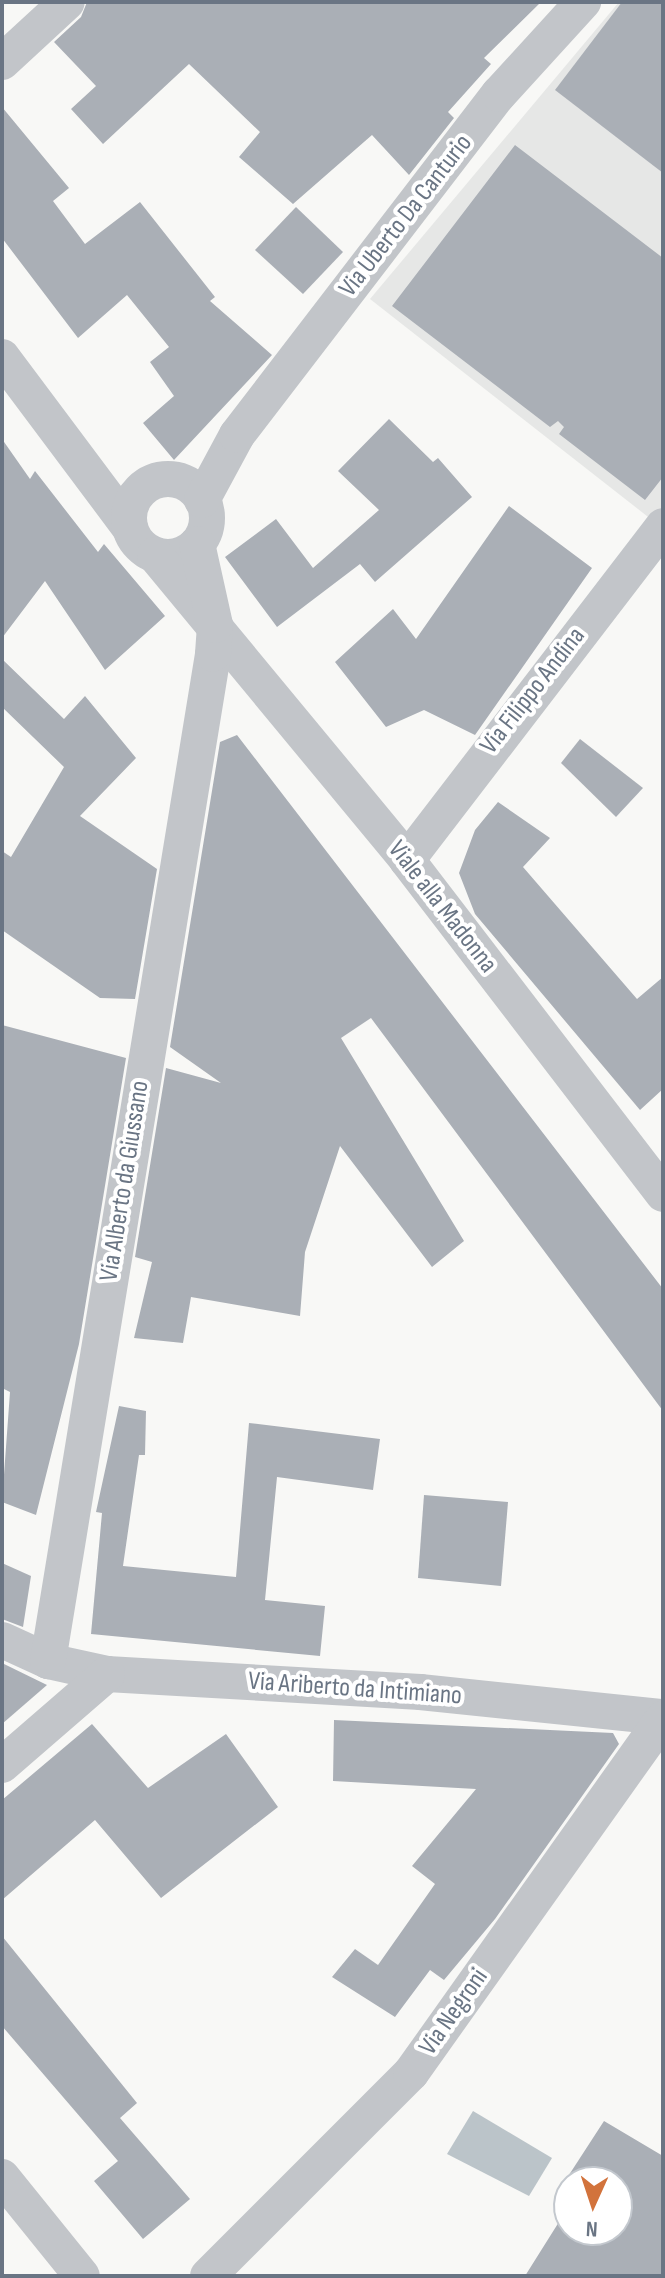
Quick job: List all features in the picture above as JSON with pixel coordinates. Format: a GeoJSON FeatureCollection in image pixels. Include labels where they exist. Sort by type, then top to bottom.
{"type":"FeatureCollection","features":[{"type":"Feature","properties":{"kind":"street"},"geometry":{"type":"LineString","coordinates":[[2,62],[67,2]]}},
{"type":"Feature","properties":{"kind":"street","name":"Via Uberto Da Canturio"},"geometry":{"type":"LineString","coordinates":[[202,500],[237,435],[499,94],[583,2]]}},
{"type":"Feature","properties":{"kind":"street"},"geometry":{"type":"LineString","coordinates":[[2,357],[87,466],[141,547],[155,555],[185,553],[197,544],[205,532],[202,500],[192,487],[109,477],[87,466]]}},
{"type":"Feature","properties":{"kind":"street","name":"Via Uberto Da Canturio"},"geometry":{"type":"LineString","coordinates":[[160,482],[237,435]]}},
{"type":"Feature","properties":{"kind":"street"},"geometry":{"type":"LineString","coordinates":[[130,528],[135,498],[160,482]]}},
{"type":"Feature","properties":{"kind":"street","name":"Via Filippo Andina"},"geometry":{"type":"LineString","coordinates":[[407,860],[488,748],[663,526]]}},
{"type":"Feature","properties":{"kind":"street","name":"Viale alla Madonna"},"geometry":{"type":"LineString","coordinates":[[197,544],[215,625]]}},
{"type":"Feature","properties":{"kind":"street","name":"Viale alla Madonna"},"geometry":{"type":"LineString","coordinates":[[155,555],[407,860],[663,1194]]}},
{"type":"Feature","properties":{"kind":"street","name":"Via Alberto da Giussano"},"geometry":{"type":"LineString","coordinates":[[48,1661],[215,625]]}},
{"type":"Feature","properties":{"kind":"street"},"geometry":{"type":"LineString","coordinates":[[203,701],[234,691],[272,699]]}},
{"type":"Feature","properties":{"kind":"street","name":"Via Ariberto da Intimiano"},"geometry":{"type":"LineString","coordinates":[[2,1640],[99,1680],[420,1692],[663,1718]]}},
{"type":"Feature","properties":{"kind":"street"},"geometry":{"type":"LineString","coordinates":[[2,1765],[99,1680]]}},
{"type":"Feature","properties":{"kind":"street","name":"Via Negroni"},"geometry":{"type":"LineString","coordinates":[[208,2276],[411,2073],[663,1718]]}},
{"type":"Feature","properties":{"kind":"street"},"geometry":{"type":"LineString","coordinates":[[2,2177],[82,2276]]}},
{"type":"Feature","properties":{"kind":"shaded area"},"geometry":{"type":"Polygon","coordinates":[[[619,2],[663,2],[663,506],[652,520],[370,299],[619,2]]]}},
{"type":"Feature","properties":{"kind":"shaded area"},"geometry":{"type":"Polygon","coordinates":[[[473,2111],[552,2158],[529,2196],[447,2154],[473,2111]]]}},
{"type":"Feature","properties":{"kind":"building"},"geometry":{"type":"Polygon","coordinates":[[[87,2],[541,2],[484,58],[491,64],[448,112],[454,118],[409,175],[372,135],[293,204],[239,157],[260,132],[189,64],[103,144],[71,109],[96,86],[54,42],[81,17],[87,2]]]}},
{"type":"Feature","properties":{"kind":"building"},"geometry":{"type":"Polygon","coordinates":[[[622,2],[663,2],[663,173],[555,90],[622,2]]]}},
{"type":"Feature","properties":{"kind":"building"},"geometry":{"type":"Polygon","coordinates":[[[2,107],[69,188],[53,201],[85,244],[140,202],[215,297],[210,301],[272,355],[174,460],[143,423],[174,396],[150,362],[169,347],[127,295],[78,338],[2,238],[2,107]]]}},
{"type":"Feature","properties":{"kind":"building"},"geometry":{"type":"Polygon","coordinates":[[[515,145],[663,258],[663,477],[645,500],[559,434],[564,427],[558,421],[550,427],[392,306],[515,145]]]}},
{"type":"Feature","properties":{"kind":"building"},"geometry":{"type":"Polygon","coordinates":[[[296,207],[343,252],[303,294],[255,250],[296,207]]]}},
{"type":"Feature","properties":{"kind":"building"},"geometry":{"type":"Polygon","coordinates":[[[389,419],[433,462],[438,458],[472,497],[375,582],[360,564],[277,627],[225,557],[276,519],[313,568],[379,510],[338,471],[389,419]]]}},
{"type":"Feature","properties":{"kind":"building"},"geometry":{"type":"Polygon","coordinates":[[[2,439],[30,479],[35,471],[98,552],[104,544],[165,616],[105,670],[45,581],[2,638],[2,439]]]}},
{"type":"Feature","properties":{"kind":"building"},"geometry":{"type":"Polygon","coordinates":[[[509,506],[592,568],[475,735],[424,710],[386,727],[335,662],[393,609],[416,639],[509,506]]]}},
{"type":"Feature","properties":{"kind":"building"},"geometry":{"type":"Polygon","coordinates":[[[2,659],[64,719],[85,696],[136,758],[80,816],[157,869],[135,999],[100,998],[2,930],[2,851],[11,857],[64,767],[2,707],[2,659]]]}},
{"type":"Feature","properties":{"kind":"building"},"geometry":{"type":"Polygon","coordinates":[[[237,735],[663,1289],[663,1411],[371,1018],[341,1038],[464,1241],[432,1267],[340,1146],[305,1252],[300,1316],[191,1297],[183,1343],[134,1338],[152,1262],[135,1257],[166,1068],[221,1083],[170,1047],[220,742],[237,735]]]}},
{"type":"Feature","properties":{"kind":"building"},"geometry":{"type":"Polygon","coordinates":[[[580,739],[643,788],[616,817],[561,763],[580,739]]]}},
{"type":"Feature","properties":{"kind":"building"},"geometry":{"type":"Polygon","coordinates":[[[498,802],[550,838],[523,867],[637,999],[663,977],[663,1089],[640,1110],[475,914],[459,873],[475,830],[498,802]]]}},
{"type":"Feature","properties":{"kind":"building"},"geometry":{"type":"Polygon","coordinates":[[[2,1025],[126,1058],[79,1344],[36,1515],[2,1502],[10,1392],[2,1388],[2,1025]]]}},
{"type":"Feature","properties":{"kind":"building"},"geometry":{"type":"Polygon","coordinates":[[[119,1406],[146,1411],[145,1455],[139,1455],[123,1566],[236,1577],[249,1423],[380,1439],[373,1490],[277,1477],[265,1600],[325,1606],[320,1656],[91,1634],[102,1513],[96,1512],[119,1406]]]}},
{"type":"Feature","properties":{"kind":"building"},"geometry":{"type":"Polygon","coordinates":[[[424,1495],[508,1502],[501,1586],[418,1578],[424,1495]]]}},
{"type":"Feature","properties":{"kind":"building"},"geometry":{"type":"Polygon","coordinates":[[[2,1563],[31,1576],[23,1627],[2,1619],[2,1563]]]}},
{"type":"Feature","properties":{"kind":"building"},"geometry":{"type":"Polygon","coordinates":[[[2,1663],[47,1685],[2,1724],[2,1663]]]}},
{"type":"Feature","properties":{"kind":"building"},"geometry":{"type":"Polygon","coordinates":[[[334,1720],[613,1733],[619,1744],[495,1919],[444,1980],[430,1970],[395,2017],[332,1977],[355,1949],[378,1965],[435,1884],[412,1866],[476,1789],[333,1781],[334,1720]]]}},
{"type":"Feature","properties":{"kind":"building"},"geometry":{"type":"Polygon","coordinates":[[[92,1724],[148,1788],[226,1734],[278,1807],[161,1898],[95,1820],[2,1900],[2,1800],[92,1724]]]}},
{"type":"Feature","properties":{"kind":"building"},"geometry":{"type":"Polygon","coordinates":[[[2,1936],[137,2103],[120,2118],[190,2199],[143,2239],[94,2181],[118,2161],[2,2026],[2,1936]]]}},
{"type":"Feature","properties":{"kind":"building"},"geometry":{"type":"Polygon","coordinates":[[[604,2121],[663,2156],[663,2276],[525,2276],[553,2231],[553,2246],[633,2246],[633,2166],[575,2166],[604,2121]]]}}]}
